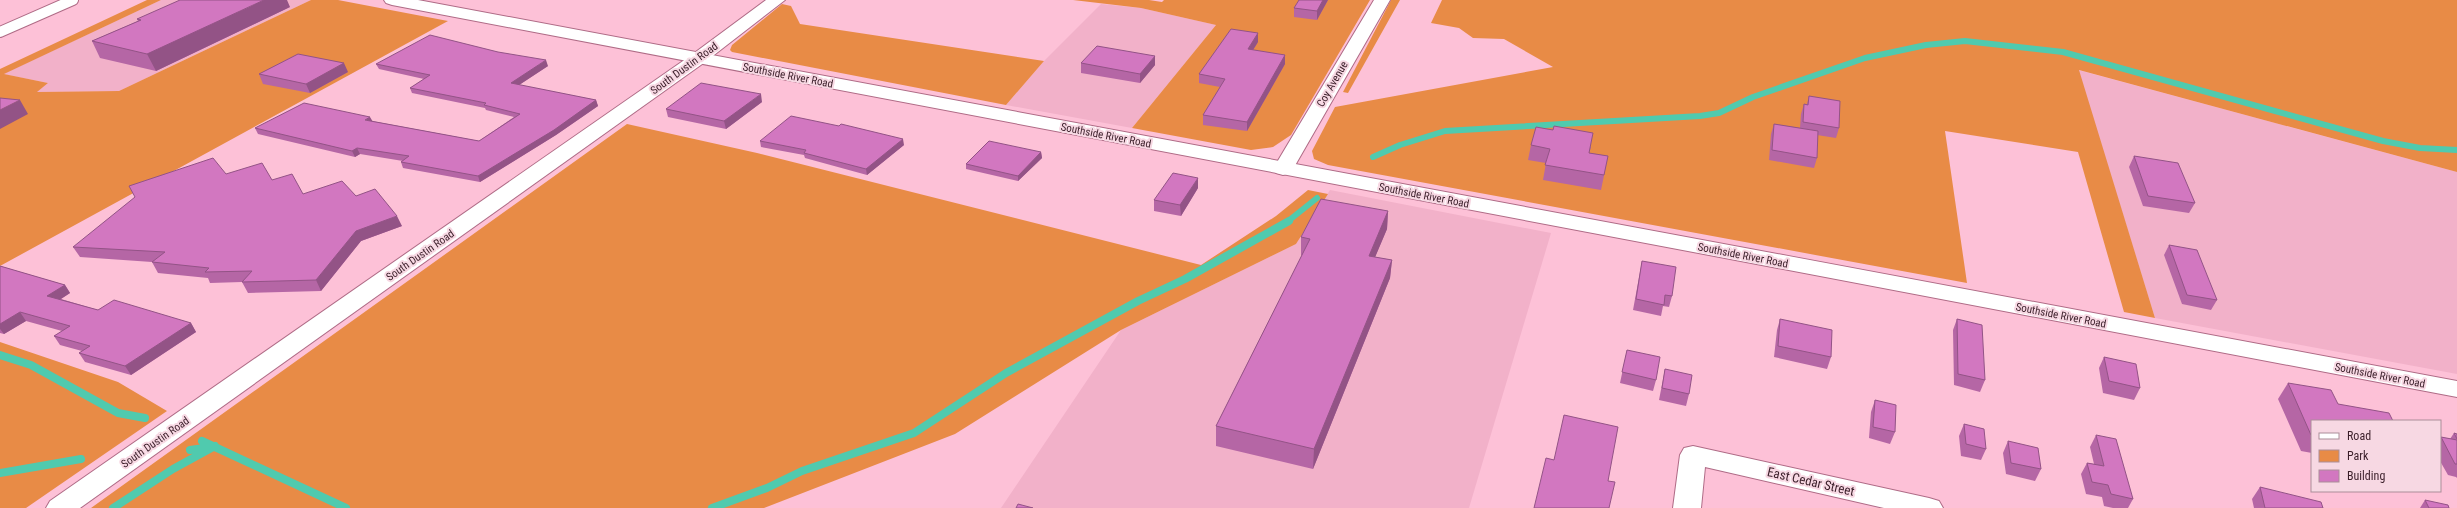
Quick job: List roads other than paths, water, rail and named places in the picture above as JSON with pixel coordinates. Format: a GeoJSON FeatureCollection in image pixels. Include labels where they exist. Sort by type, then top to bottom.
{"type":"FeatureCollection","features":[{"type":"Feature","properties":{"kind":"main road","name":"Southside River Road"},"geometry":{"type":"LineString","coordinates":[[392,0],[2457,389]]}},
{"type":"Feature","properties":{"kind":"main road","name":"South Dustin Road"},"geometry":{"type":"LineString","coordinates":[[60,508],[699,58],[777,0]]}},
{"type":"Feature","properties":{"kind":"main road","name":"Coy Avenue"},"geometry":{"type":"LineString","coordinates":[[1283,169],[1382,0]]}},
{"type":"Feature","properties":{"kind":"main road","name":"East Cedar Street"},"geometry":{"type":"LineString","coordinates":[[1686,508],[1693,454],[1929,508]]}},
{"type":"Feature","properties":{"kind":"lane"},"geometry":{"type":"LineString","coordinates":[[0,32],[73,0]]}},
{"type":"Feature","properties":{"kind":"waterway"},"geometry":{"type":"LineString","coordinates":[[1373,157],[1400,145],[1445,131],[1700,116],[1719,113],[1753,97],[1865,58],[1926,45],[1965,41],[2063,52],[2383,141],[2420,148],[2457,150]]}},
{"type":"Feature","properties":{"kind":"waterway"},"geometry":{"type":"LineString","coordinates":[[1287,222],[1317,198]]}},
{"type":"Feature","properties":{"kind":"waterway"},"geometry":{"type":"LineString","coordinates":[[712,508],[767,488],[802,471],[914,433],[1006,373],[1138,301],[1185,279],[1289,221]]}},
{"type":"Feature","properties":{"kind":"waterway"},"geometry":{"type":"LineString","coordinates":[[0,355],[31,365],[118,413],[145,418]]}},
{"type":"Feature","properties":{"kind":"waterway"},"geometry":{"type":"LineString","coordinates":[[202,441],[214,447]]}},
{"type":"Feature","properties":{"kind":"waterway"},"geometry":{"type":"LineString","coordinates":[[190,450],[211,447]]}},
{"type":"Feature","properties":{"kind":"waterway"},"geometry":{"type":"LineString","coordinates":[[113,508],[173,469],[214,447]]}},
{"type":"Feature","properties":{"kind":"waterway"},"geometry":{"type":"LineString","coordinates":[[214,447],[346,508]]}},
{"type":"Feature","properties":{"kind":"waterway"},"geometry":{"type":"LineString","coordinates":[[0,473],[81,459]]}}]}
